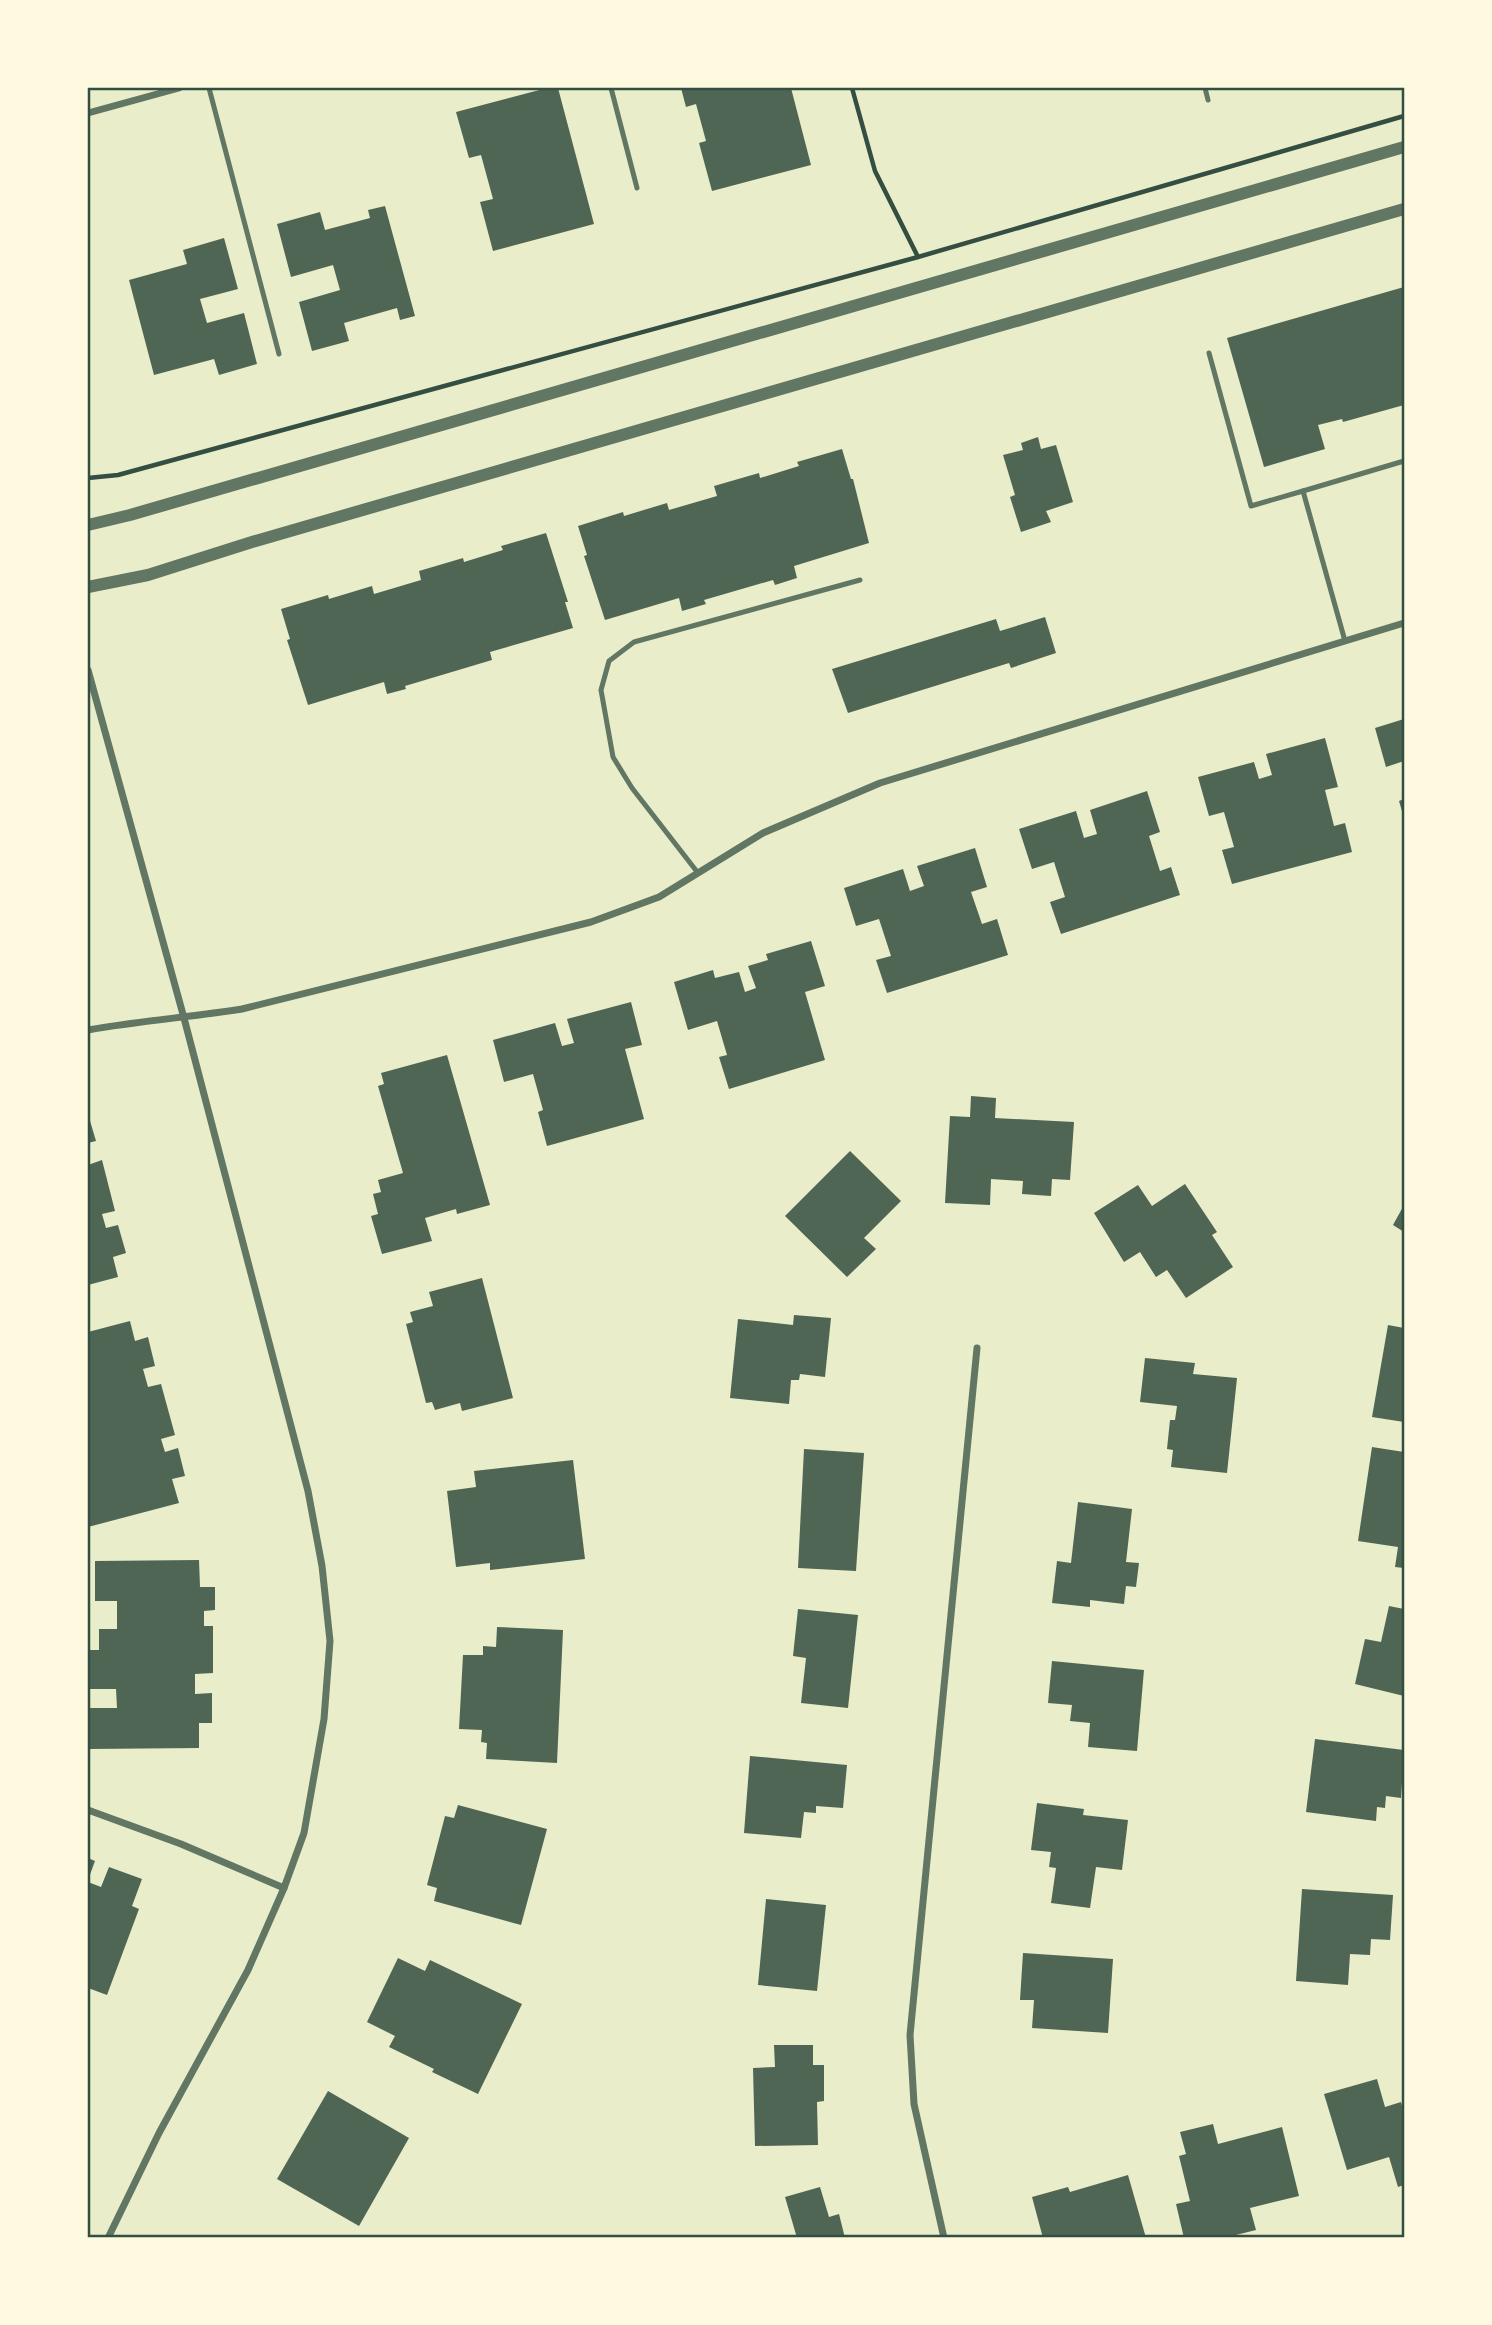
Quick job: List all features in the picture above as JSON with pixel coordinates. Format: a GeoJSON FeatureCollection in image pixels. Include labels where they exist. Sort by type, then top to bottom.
{"type":"FeatureCollection","features":[{"type":"Feature","properties":{"kind":"street"},"geometry":{"type":"LineString","coordinates":[[88,113],[179,88]]}},
{"type":"Feature","properties":{"kind":"street"},"geometry":{"type":"LineString","coordinates":[[88,525],[143,512],[1405,147]]}},
{"type":"Feature","properties":{"kind":"street"},"geometry":{"type":"LineString","coordinates":[[88,587],[148,575],[252,542],[1405,209]]}},
{"type":"Feature","properties":{"kind":"street"},"geometry":{"type":"LineString","coordinates":[[88,1030],[242,1009],[592,922],[659,897],[763,833],[880,783],[1405,623]]}},
{"type":"Feature","properties":{"kind":"street"},"geometry":{"type":"LineString","coordinates":[[88,670],[184,1018],[308,1491],[322,1566],[330,1641],[324,1719],[304,1833],[284,1888],[248,1970],[159,2133],[108,2238]]}},
{"type":"Feature","properties":{"kind":"street"},"geometry":{"type":"LineString","coordinates":[[944,2238],[914,2104],[910,2035],[977,1348]]}},
{"type":"Feature","properties":{"kind":"street"},"geometry":{"type":"LineString","coordinates":[[88,1810],[181,1844],[284,1888]]}},
{"type":"Feature","properties":{"kind":"lane"},"geometry":{"type":"LineString","coordinates":[[209,88],[279,354]]}},
{"type":"Feature","properties":{"kind":"lane"},"geometry":{"type":"LineString","coordinates":[[611,88],[638,188]]}},
{"type":"Feature","properties":{"kind":"lane"},"geometry":{"type":"LineString","coordinates":[[1205,88],[1208,100]]}},
{"type":"Feature","properties":{"kind":"lane"},"geometry":{"type":"LineString","coordinates":[[1209,353],[1251,506],[1405,461]]}},
{"type":"Feature","properties":{"kind":"lane"},"geometry":{"type":"LineString","coordinates":[[1303,491],[1345,641]]}},
{"type":"Feature","properties":{"kind":"lane"},"geometry":{"type":"LineString","coordinates":[[698,873],[632,788],[613,757],[601,690],[609,662],[634,642],[860,580]]}},
{"type":"Feature","properties":{"kind":"path"},"geometry":{"type":"LineString","coordinates":[[852,88],[875,171],[918,257]]}},
{"type":"Feature","properties":{"kind":"path"},"geometry":{"type":"LineString","coordinates":[[88,478],[118,475],[918,257],[1405,116]]}},
{"type":"Feature","properties":{"kind":"building"},"geometry":{"type":"Polygon","coordinates":[[[547,88],[558,88],[594,224],[493,251],[480,202],[493,199],[481,155],[469,158],[456,112],[547,88]]]}},
{"type":"Feature","properties":{"kind":"building"},"geometry":{"type":"Polygon","coordinates":[[[681,88],[791,88],[811,165],[712,191],[699,143],[706,141],[696,104],[686,107],[681,88]]]}},
{"type":"Feature","properties":{"kind":"building"},"geometry":{"type":"Polygon","coordinates":[[[385,206],[415,316],[400,320],[397,308],[344,323],[349,341],[312,351],[299,302],[340,290],[333,265],[291,277],[277,224],[320,212],[325,230],[370,218],[368,210],[385,206]]]}},
{"type":"Feature","properties":{"kind":"building"},"geometry":{"type":"Polygon","coordinates":[[[224,238],[238,289],[200,299],[207,323],[244,313],[257,364],[219,375],[214,359],[154,375],[129,280],[187,264],[183,250],[224,238]]]}},
{"type":"Feature","properties":{"kind":"building"},"geometry":{"type":"Polygon","coordinates":[[[1404,287],[1404,405],[1343,422],[1342,419],[1318,425],[1325,449],[1264,467],[1227,338],[1404,287]]]}},
{"type":"Feature","properties":{"kind":"building"},"geometry":{"type":"Polygon","coordinates":[[[1038,437],[1041,449],[1056,445],[1073,502],[1046,511],[1051,522],[1021,532],[1010,497],[1015,495],[1003,455],[1023,450],[1021,443],[1038,437]]]}},
{"type":"Feature","properties":{"kind":"building"},"geometry":{"type":"Polygon","coordinates":[[[842,449],[853,479],[869,543],[794,566],[797,578],[775,585],[773,580],[704,600],[706,604],[682,611],[679,598],[605,620],[584,556],[587,555],[578,526],[623,512],[624,516],[667,503],[669,510],[717,496],[714,486],[759,473],[760,478],[799,466],[797,462],[842,449]]]}},
{"type":"Feature","properties":{"kind":"building"},"geometry":{"type":"Polygon","coordinates":[[[546,533],[568,602],[565,602],[573,628],[490,652],[492,660],[405,686],[406,689],[387,694],[384,682],[308,705],[287,640],[290,639],[281,609],[372,586],[374,594],[421,580],[419,571],[463,558],[464,562],[503,550],[501,546],[546,533]]]}},
{"type":"Feature","properties":{"kind":"building"},"geometry":{"type":"Polygon","coordinates":[[[1045,617],[1056,653],[1011,668],[1009,663],[848,713],[832,669],[996,619],[1000,631],[1045,617]]]}},
{"type":"Feature","properties":{"kind":"building"},"geometry":{"type":"Polygon","coordinates":[[[1404,719],[1404,761],[1386,767],[1375,728],[1404,719]]]}},
{"type":"Feature","properties":{"kind":"building"},"geometry":{"type":"Polygon","coordinates":[[[1325,738],[1338,787],[1325,790],[1334,826],[1345,823],[1352,852],[1232,884],[1222,850],[1234,847],[1224,812],[1209,816],[1198,777],[1254,762],[1259,779],[1272,775],[1266,754],[1325,738]]]}},
{"type":"Feature","properties":{"kind":"building"},"geometry":{"type":"Polygon","coordinates":[[[1147,791],[1160,832],[1149,836],[1160,871],[1171,867],[1180,895],[1061,934],[1050,902],[1065,897],[1054,862],[1032,869],[1019,829],[1076,811],[1084,838],[1097,834],[1090,810],[1147,791]]]}},
{"type":"Feature","properties":{"kind":"building"},"geometry":{"type":"Polygon","coordinates":[[[1404,799],[1404,818],[1399,801],[1404,799]]]}},
{"type":"Feature","properties":{"kind":"building"},"geometry":{"type":"Polygon","coordinates":[[[975,848],[987,887],[971,892],[982,924],[997,919],[1008,955],[887,993],[876,960],[891,956],[879,919],[856,926],[844,888],[903,869],[910,891],[924,886],[917,866],[975,848]]]}},
{"type":"Feature","properties":{"kind":"building"},"geometry":{"type":"Polygon","coordinates":[[[811,941],[825,986],[805,992],[825,1060],[729,1089],[719,1057],[727,1055],[717,1021],[688,1030],[674,982],[713,970],[715,978],[739,972],[745,992],[756,988],[748,966],[768,960],[766,954],[811,941]]]}},
{"type":"Feature","properties":{"kind":"building"},"geometry":{"type":"Polygon","coordinates":[[[631,1002],[642,1045],[625,1049],[644,1119],[547,1146],[538,1112],[543,1110],[533,1074],[504,1082],[493,1040],[555,1023],[562,1046],[574,1043],[567,1019],[631,1002]]]}},
{"type":"Feature","properties":{"kind":"building"},"geometry":{"type":"Polygon","coordinates":[[[447,1055],[490,1205],[457,1214],[456,1209],[425,1218],[432,1241],[382,1254],[371,1216],[378,1214],[373,1194],[381,1192],[378,1180],[403,1173],[378,1086],[384,1084],[381,1073],[447,1055]]]}},
{"type":"Feature","properties":{"kind":"building"},"geometry":{"type":"Polygon","coordinates":[[[971,1096],[996,1098],[995,1118],[1074,1122],[1070,1180],[1052,1179],[1051,1196],[1022,1194],[1023,1181],[991,1179],[990,1205],[945,1203],[950,1116],[970,1117],[971,1096]]]}},
{"type":"Feature","properties":{"kind":"building"},"geometry":{"type":"Polygon","coordinates":[[[88,1114],[96,1141],[88,1143],[88,1114]]]}},
{"type":"Feature","properties":{"kind":"building"},"geometry":{"type":"Polygon","coordinates":[[[850,1151],[901,1201],[864,1238],[876,1249],[847,1277],[785,1216],[850,1151]]]}},
{"type":"Feature","properties":{"kind":"building"},"geometry":{"type":"Polygon","coordinates":[[[102,1160],[115,1211],[102,1214],[106,1228],[118,1225],[126,1253],[113,1257],[118,1277],[88,1285],[88,1165],[102,1160]]]}},
{"type":"Feature","properties":{"kind":"building"},"geometry":{"type":"Polygon","coordinates":[[[1185,1184],[1217,1232],[1212,1235],[1233,1267],[1186,1298],[1167,1270],[1156,1277],[1140,1252],[1124,1262],[1094,1213],[1138,1185],[1152,1206],[1185,1184]]]}},
{"type":"Feature","properties":{"kind":"building"},"geometry":{"type":"Polygon","coordinates":[[[1404,1205],[1404,1232],[1393,1225],[1404,1205]]]}},
{"type":"Feature","properties":{"kind":"building"},"geometry":{"type":"Polygon","coordinates":[[[482,1278],[513,1398],[462,1411],[460,1403],[435,1410],[432,1402],[426,1403],[406,1324],[413,1322],[410,1312],[433,1306],[429,1292],[482,1278]]]}},
{"type":"Feature","properties":{"kind":"building"},"geometry":{"type":"Polygon","coordinates":[[[794,1315],[831,1318],[825,1377],[800,1374],[799,1380],[791,1380],[789,1404],[730,1398],[738,1319],[793,1325],[794,1315]]]}},
{"type":"Feature","properties":{"kind":"building"},"geometry":{"type":"Polygon","coordinates":[[[130,1321],[135,1341],[148,1337],[155,1366],[143,1369],[148,1387],[161,1384],[175,1435],[161,1439],[165,1452],[178,1448],[185,1476],[172,1479],[179,1503],[88,1527],[88,1332],[130,1321]]]}},
{"type":"Feature","properties":{"kind":"building"},"geometry":{"type":"Polygon","coordinates":[[[1388,1325],[1404,1328],[1404,1422],[1372,1417],[1388,1325]]]}},
{"type":"Feature","properties":{"kind":"building"},"geometry":{"type":"Polygon","coordinates":[[[1145,1358],[1195,1363],[1193,1374],[1237,1378],[1227,1473],[1171,1467],[1173,1450],[1167,1449],[1170,1420],[1175,1420],[1177,1406],[1140,1402],[1145,1358]]]}},
{"type":"Feature","properties":{"kind":"building"},"geometry":{"type":"Polygon","coordinates":[[[1372,1447],[1404,1452],[1404,1568],[1395,1567],[1398,1547],[1358,1541],[1372,1447]]]}},
{"type":"Feature","properties":{"kind":"building"},"geometry":{"type":"Polygon","coordinates":[[[804,1449],[864,1453],[856,1571],[798,1568],[804,1449]]]}},
{"type":"Feature","properties":{"kind":"building"},"geometry":{"type":"Polygon","coordinates":[[[573,1460],[585,1559],[490,1570],[490,1563],[456,1567],[447,1491],[476,1487],[474,1471],[573,1460]]]}},
{"type":"Feature","properties":{"kind":"building"},"geometry":{"type":"Polygon","coordinates":[[[1078,1502],[1132,1509],[1126,1562],[1139,1563],[1136,1587],[1126,1586],[1124,1604],[1090,1600],[1090,1607],[1052,1603],[1057,1561],[1071,1563],[1078,1502]]]}},
{"type":"Feature","properties":{"kind":"building"},"geometry":{"type":"Polygon","coordinates":[[[199,1560],[200,1587],[215,1587],[215,1610],[204,1611],[204,1626],[213,1626],[213,1673],[195,1674],[195,1694],[212,1693],[212,1723],[199,1723],[199,1748],[89,1749],[88,1708],[117,1708],[116,1689],[88,1689],[88,1650],[99,1650],[99,1629],[117,1629],[117,1601],[95,1601],[95,1561],[199,1560]]]}},
{"type":"Feature","properties":{"kind":"building"},"geometry":{"type":"Polygon","coordinates":[[[1389,1606],[1404,1609],[1404,1696],[1355,1684],[1365,1639],[1381,1642],[1389,1606]]]}},
{"type":"Feature","properties":{"kind":"building"},"geometry":{"type":"Polygon","coordinates":[[[798,1609],[858,1615],[848,1708],[801,1703],[806,1658],[793,1656],[798,1609]]]}},
{"type":"Feature","properties":{"kind":"building"},"geometry":{"type":"Polygon","coordinates":[[[497,1627],[563,1630],[557,1763],[486,1759],[487,1743],[481,1742],[482,1730],[459,1729],[463,1655],[483,1655],[483,1646],[496,1647],[497,1627]]]}},
{"type":"Feature","properties":{"kind":"building"},"geometry":{"type":"Polygon","coordinates":[[[1052,1661],[1144,1670],[1137,1751],[1088,1747],[1090,1723],[1070,1721],[1072,1705],[1048,1703],[1052,1661]]]}},
{"type":"Feature","properties":{"kind":"building"},"geometry":{"type":"Polygon","coordinates":[[[1315,1739],[1404,1750],[1401,1798],[1386,1796],[1385,1808],[1377,1807],[1376,1821],[1306,1812],[1315,1739]]]}},
{"type":"Feature","properties":{"kind":"building"},"geometry":{"type":"Polygon","coordinates":[[[750,1756],[847,1765],[843,1808],[816,1806],[816,1813],[804,1812],[801,1838],[744,1833],[750,1756]]]}},
{"type":"Feature","properties":{"kind":"building"},"geometry":{"type":"Polygon","coordinates":[[[1037,1803],[1084,1809],[1083,1815],[1128,1820],[1122,1870],[1096,1867],[1090,1908],[1051,1903],[1056,1868],[1049,1867],[1051,1852],[1031,1850],[1037,1803]]]}},
{"type":"Feature","properties":{"kind":"building"},"geometry":{"type":"Polygon","coordinates":[[[458,1805],[547,1829],[521,1925],[434,1901],[437,1888],[427,1885],[445,1816],[454,1818],[458,1805]]]}},
{"type":"Feature","properties":{"kind":"building"},"geometry":{"type":"Polygon","coordinates":[[[88,1858],[95,1861],[88,1880],[88,1858]]]}},
{"type":"Feature","properties":{"kind":"building"},"geometry":{"type":"Polygon","coordinates":[[[109,1867],[142,1879],[132,1906],[139,1909],[107,1995],[88,1988],[88,1882],[101,1887],[109,1867]]]}},
{"type":"Feature","properties":{"kind":"building"},"geometry":{"type":"Polygon","coordinates":[[[1302,1889],[1393,1895],[1390,1940],[1371,1939],[1370,1955],[1350,1954],[1348,1985],[1296,1981],[1302,1889]]]}},
{"type":"Feature","properties":{"kind":"building"},"geometry":{"type":"Polygon","coordinates":[[[766,1899],[826,1905],[817,1991],[758,1985],[766,1899]]]}},
{"type":"Feature","properties":{"kind":"building"},"geometry":{"type":"Polygon","coordinates":[[[1023,1953],[1113,1959],[1108,2033],[1032,2028],[1034,2000],[1020,2000],[1023,1953]]]}},
{"type":"Feature","properties":{"kind":"building"},"geometry":{"type":"Polygon","coordinates":[[[398,1958],[425,1971],[430,1960],[522,2004],[478,2094],[389,2047],[395,2036],[367,2022],[398,1958]]]}},
{"type":"Feature","properties":{"kind":"building"},"geometry":{"type":"Polygon","coordinates":[[[774,2045],[813,2045],[813,2065],[824,2065],[824,2101],[817,2102],[818,2145],[755,2146],[753,2068],[775,2067],[774,2045]]]}},
{"type":"Feature","properties":{"kind":"building"},"geometry":{"type":"Polygon","coordinates":[[[1377,2079],[1385,2107],[1401,2102],[1404,2113],[1404,2185],[1398,2187],[1389,2157],[1347,2170],[1324,2094],[1377,2079]]]}},
{"type":"Feature","properties":{"kind":"building"},"geometry":{"type":"Polygon","coordinates":[[[328,2091],[409,2138],[359,2226],[277,2179],[328,2091]]]}},
{"type":"Feature","properties":{"kind":"building"},"geometry":{"type":"Polygon","coordinates":[[[1213,2124],[1218,2144],[1282,2127],[1299,2196],[1250,2208],[1256,2230],[1224,2238],[1184,2238],[1176,2204],[1190,2201],[1179,2156],[1186,2154],[1180,2132],[1213,2124]]]}},
{"type":"Feature","properties":{"kind":"building"},"geometry":{"type":"Polygon","coordinates":[[[1128,2175],[1146,2238],[1043,2238],[1032,2197],[1068,2187],[1070,2192],[1128,2175]]]}},
{"type":"Feature","properties":{"kind":"building"},"geometry":{"type":"Polygon","coordinates":[[[820,2187],[829,2217],[839,2214],[845,2238],[797,2238],[785,2197],[820,2187]]]}}]}
